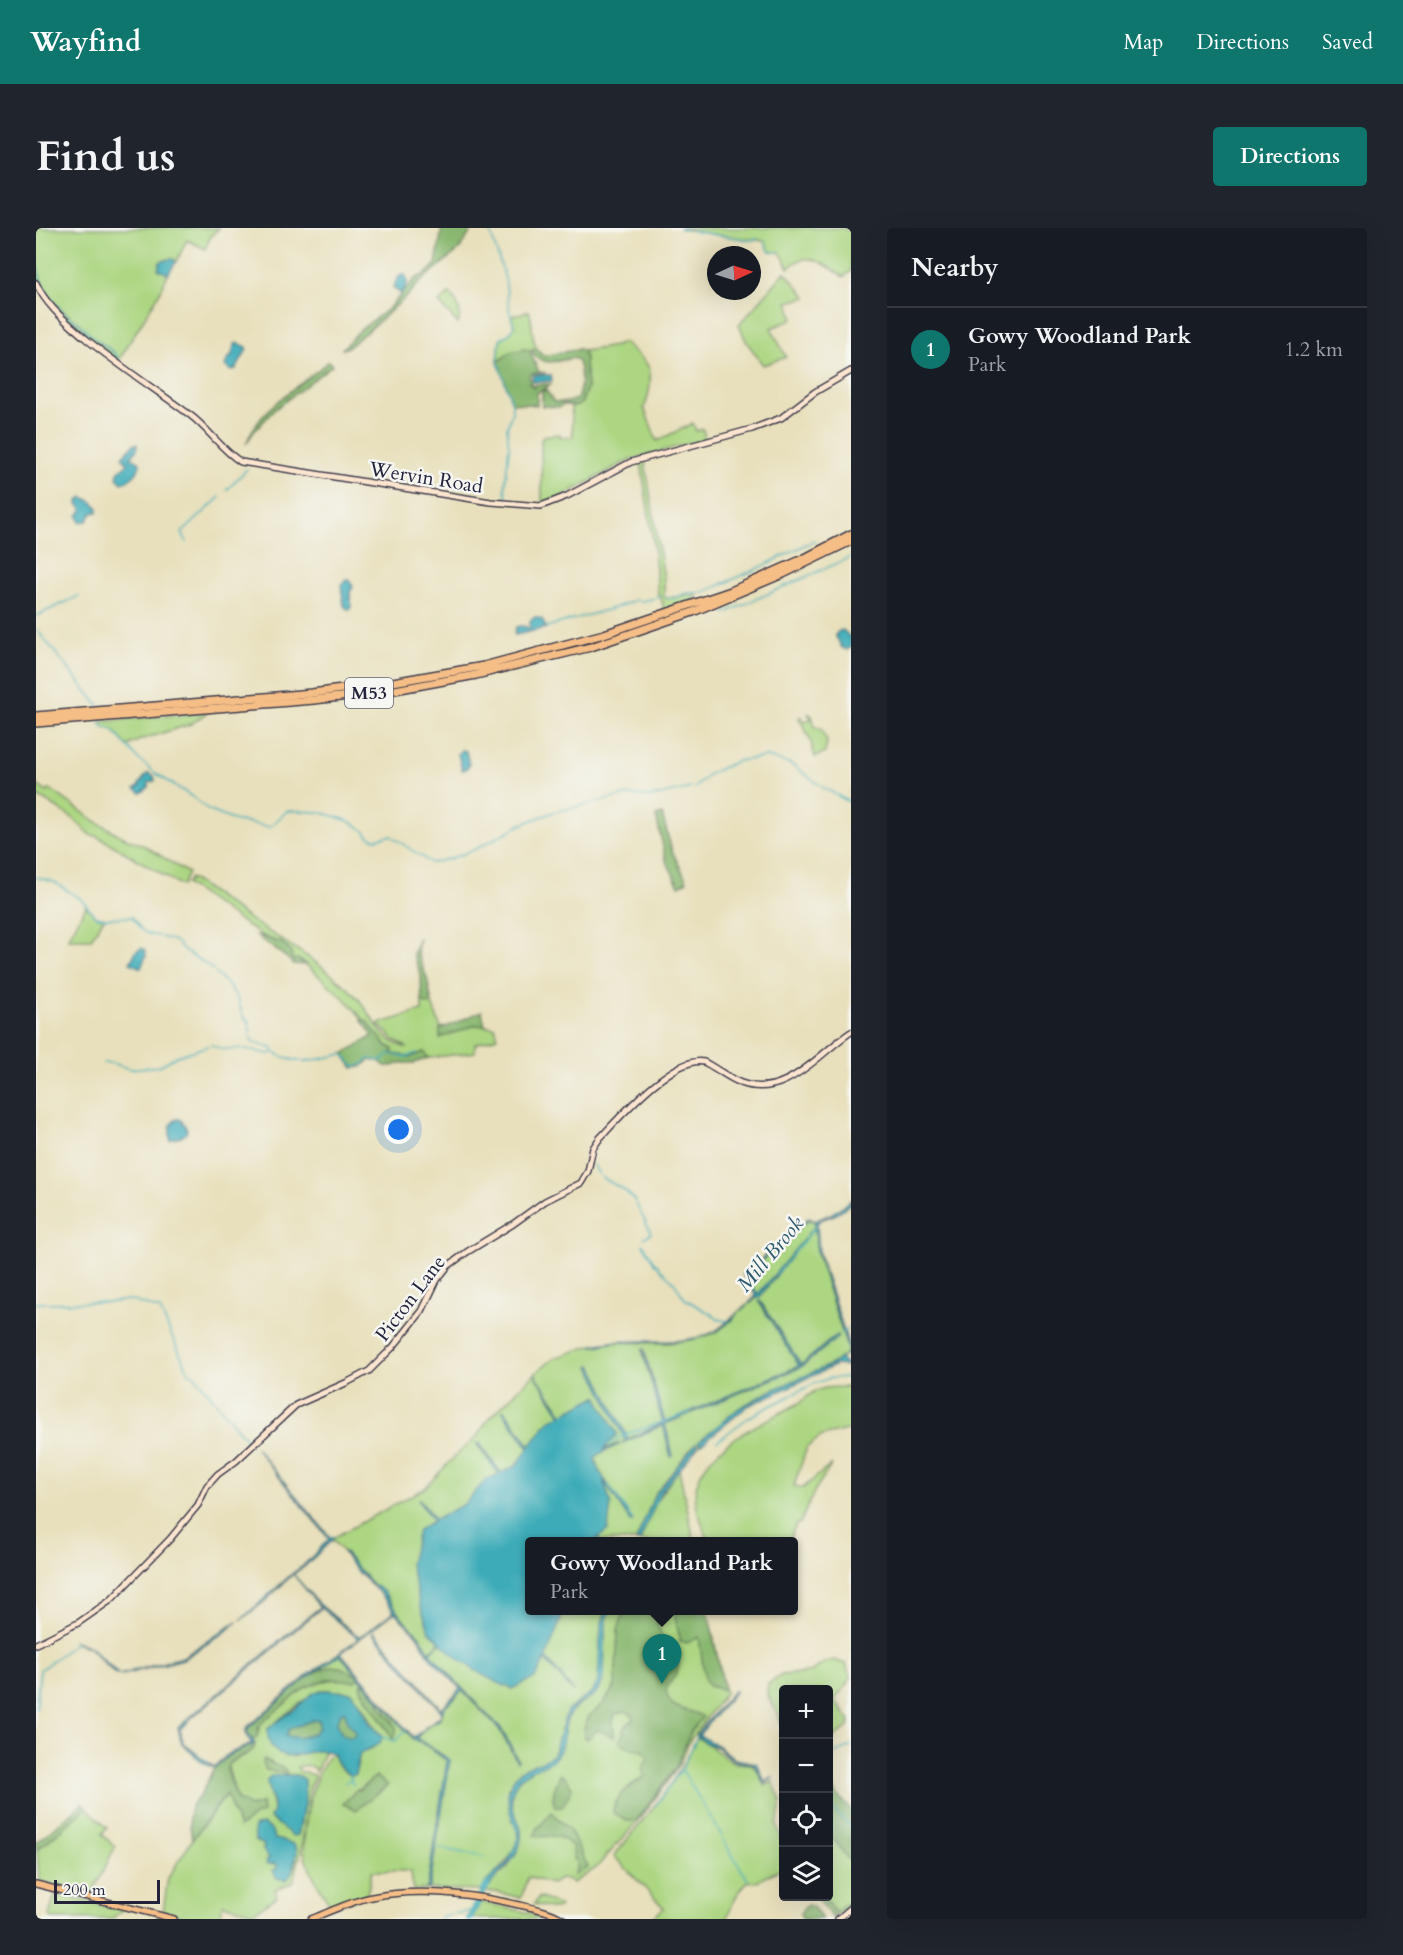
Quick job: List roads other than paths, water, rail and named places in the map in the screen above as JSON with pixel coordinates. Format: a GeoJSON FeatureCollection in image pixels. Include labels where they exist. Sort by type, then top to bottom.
{"type":"FeatureCollection","features":[{"type":"Feature","properties":{"kind":"highway"},"geometry":{"type":"LineString","coordinates":[[803,559],[851,529]]}},
{"type":"Feature","properties":{"kind":"highway","name":"M53"},"geometry":{"type":"LineString","coordinates":[[36,716],[312,693],[484,666],[615,631],[731,591],[803,559],[851,534]]}},
{"type":"Feature","properties":{"kind":"highway","name":"M53"},"geometry":{"type":"LineString","coordinates":[[36,723],[314,700],[384,692],[465,678],[591,646],[693,612],[783,574],[851,541]]}},
{"type":"Feature","properties":{"kind":"main road"},"geometry":{"type":"LineString","coordinates":[[36,1884],[174,1919]]}},
{"type":"Feature","properties":{"kind":"main road"},"geometry":{"type":"LineString","coordinates":[[311,1919],[374,1897],[425,1893],[466,1894],[495,1899],[544,1911],[563,1919]]}},
{"type":"Feature","properties":{"kind":"street","name":"Wervin Road"},"geometry":{"type":"LineString","coordinates":[[36,284],[47,302],[73,328],[116,364],[191,416],[241,462],[491,502],[541,506],[567,496],[631,462],[774,421],[789,413],[814,392],[851,370]]}},
{"type":"Feature","properties":{"kind":"street","name":"Picton Lane"},"geometry":{"type":"LineString","coordinates":[[36,1644],[78,1623],[111,1600],[170,1539],[198,1505],[207,1486],[218,1474],[236,1461],[296,1405],[369,1371],[393,1347],[422,1311],[437,1280],[448,1266],[545,1201],[581,1183],[588,1170],[593,1148],[600,1138],[652,1087],[686,1063],[698,1060],[748,1085],[765,1085],[784,1081],[806,1069],[851,1032]]}},
{"type":"Feature","properties":{"kind":"street"},"geometry":{"type":"LineString","coordinates":[[838,1919],[851,1908]]}},
{"type":"Feature","properties":{"kind":"water"},"geometry":{"type":"Polygon","coordinates":[[[172,258],[176,262],[168,274],[158,269],[160,262],[172,258]]]}},
{"type":"Feature","properties":{"kind":"water"},"geometry":{"type":"Polygon","coordinates":[[[403,274],[406,276],[407,284],[401,294],[393,287],[403,274]]]}},
{"type":"Feature","properties":{"kind":"water"},"geometry":{"type":"Polygon","coordinates":[[[238,343],[247,349],[237,368],[232,371],[225,366],[235,344],[238,343]]]}},
{"type":"Feature","properties":{"kind":"water"},"geometry":{"type":"Polygon","coordinates":[[[533,375],[551,375],[552,381],[535,382],[532,380],[533,375]]]}},
{"type":"Feature","properties":{"kind":"water"},"geometry":{"type":"Polygon","coordinates":[[[134,444],[137,444],[137,449],[130,459],[134,458],[140,462],[140,466],[134,476],[122,483],[117,478],[118,472],[128,463],[122,457],[134,444]]]}},
{"type":"Feature","properties":{"kind":"water"},"geometry":{"type":"Polygon","coordinates":[[[83,497],[93,502],[98,508],[97,512],[92,513],[87,521],[80,522],[78,516],[83,509],[78,501],[83,497]]]}},
{"type":"Feature","properties":{"kind":"water"},"geometry":{"type":"Polygon","coordinates":[[[346,579],[353,587],[350,592],[351,608],[349,610],[344,606],[341,586],[346,579]]]}},
{"type":"Feature","properties":{"kind":"water"},"geometry":{"type":"Polygon","coordinates":[[[535,617],[542,619],[546,628],[514,634],[516,627],[530,628],[530,621],[535,617]]]}},
{"type":"Feature","properties":{"kind":"water"},"geometry":{"type":"Polygon","coordinates":[[[843,630],[851,638],[851,647],[847,650],[842,648],[835,635],[843,630]]]}},
{"type":"Feature","properties":{"kind":"water"},"geometry":{"type":"Polygon","coordinates":[[[461,750],[466,751],[469,765],[462,770],[458,754],[461,750]]]}},
{"type":"Feature","properties":{"kind":"water"},"geometry":{"type":"Polygon","coordinates":[[[148,773],[154,776],[155,781],[149,782],[149,787],[141,793],[135,789],[140,786],[139,784],[148,773]]]}},
{"type":"Feature","properties":{"kind":"water"},"geometry":{"type":"Polygon","coordinates":[[[142,948],[146,956],[141,968],[130,963],[136,951],[142,948]]]}},
{"type":"Feature","properties":{"kind":"water"},"geometry":{"type":"Polygon","coordinates":[[[177,1119],[185,1124],[187,1132],[170,1140],[171,1126],[177,1119]]]}},
{"type":"Feature","properties":{"kind":"water"},"geometry":{"type":"Polygon","coordinates":[[[851,1200],[851,1203],[834,1215],[820,1220],[817,1224],[819,1254],[850,1349],[845,1357],[848,1349],[817,1253],[815,1228],[806,1236],[815,1226],[815,1222],[809,1219],[796,1228],[808,1218],[815,1221],[831,1214],[851,1200]]]}},
{"type":"Feature","properties":{"kind":"water"},"geometry":{"type":"Polygon","coordinates":[[[794,1230],[744,1275],[758,1294],[805,1238],[759,1298],[741,1311],[756,1296],[743,1275],[794,1230]]]}},
{"type":"Feature","properties":{"kind":"water"},"geometry":{"type":"Polygon","coordinates":[[[760,1301],[801,1365],[837,1335],[838,1337],[801,1367],[665,1424],[673,1456],[671,1457],[663,1425],[622,1443],[625,1440],[590,1366],[592,1365],[628,1439],[663,1423],[642,1349],[665,1422],[799,1366],[760,1301]]]}},
{"type":"Feature","properties":{"kind":"water"},"geometry":{"type":"Polygon","coordinates":[[[738,1312],[727,1324],[714,1333],[699,1338],[683,1341],[666,1342],[621,1342],[683,1340],[716,1331],[738,1312]]]}},
{"type":"Feature","properties":{"kind":"water"},"geometry":{"type":"Polygon","coordinates":[[[840,1358],[843,1363],[851,1364],[851,1367],[836,1365],[748,1406],[701,1444],[698,1442],[739,1408],[832,1364],[840,1358]]]}},
{"type":"Feature","properties":{"kind":"water"},"geometry":{"type":"Polygon","coordinates":[[[535,1374],[563,1414],[597,1396],[617,1434],[603,1450],[620,1444],[599,1454],[595,1459],[599,1471],[633,1521],[631,1522],[603,1480],[611,1503],[608,1530],[599,1537],[525,1537],[525,1615],[562,1615],[546,1658],[574,1692],[545,1660],[535,1678],[512,1689],[474,1670],[441,1643],[438,1643],[440,1641],[430,1632],[420,1605],[410,1564],[418,1530],[433,1521],[418,1500],[435,1520],[464,1504],[486,1480],[499,1474],[478,1443],[501,1473],[516,1466],[529,1448],[502,1411],[504,1410],[530,1446],[549,1421],[561,1415],[535,1374]]]}},
{"type":"Feature","properties":{"kind":"water"},"geometry":{"type":"Polygon","coordinates":[[[696,1443],[698,1446],[660,1493],[642,1537],[638,1537],[655,1494],[696,1443]]]}},
{"type":"Feature","properties":{"kind":"water"},"geometry":{"type":"Polygon","coordinates":[[[256,1448],[330,1537],[335,1537],[304,1567],[241,1620],[293,1573],[303,1566],[329,1539],[256,1448]]]}},
{"type":"Feature","properties":{"kind":"water"},"geometry":{"type":"Polygon","coordinates":[[[343,1551],[371,1583],[384,1592],[404,1620],[420,1636],[429,1651],[438,1645],[430,1652],[432,1655],[500,1727],[518,1760],[499,1729],[462,1690],[455,1698],[460,1688],[430,1657],[417,1635],[395,1612],[341,1653],[413,1737],[424,1730],[416,1738],[450,1760],[429,1889],[427,1889],[447,1761],[413,1739],[340,1655],[305,1679],[248,1728],[247,1733],[255,1744],[229,1755],[214,1768],[204,1763],[182,1744],[178,1728],[187,1720],[189,1721],[180,1729],[183,1743],[214,1767],[228,1754],[252,1744],[246,1735],[246,1728],[308,1675],[358,1639],[356,1634],[360,1637],[394,1611],[382,1595],[353,1567],[343,1551]]]}},
{"type":"Feature","properties":{"kind":"water"},"geometry":{"type":"Polygon","coordinates":[[[294,1575],[318,1603],[354,1633],[321,1608],[190,1719],[320,1607],[294,1575]]]}},
{"type":"Feature","properties":{"kind":"water"},"geometry":{"type":"Polygon","coordinates":[[[605,1615],[609,1615],[605,1630],[604,1672],[600,1688],[572,1711],[555,1758],[526,1773],[517,1783],[511,1799],[521,1831],[519,1848],[511,1862],[494,1879],[486,1892],[482,1891],[486,1882],[508,1862],[518,1839],[519,1835],[508,1798],[512,1781],[527,1767],[553,1755],[567,1711],[593,1691],[598,1682],[601,1627],[605,1615]]]}},
{"type":"Feature","properties":{"kind":"water"},"geometry":{"type":"Polygon","coordinates":[[[238,1621],[224,1633],[183,1659],[120,1675],[183,1657],[238,1621]]]}},
{"type":"Feature","properties":{"kind":"water"},"geometry":{"type":"Polygon","coordinates":[[[375,1632],[441,1709],[452,1697],[454,1699],[445,1706],[440,1719],[430,1725],[441,1715],[441,1711],[373,1633],[375,1632]]]}},
{"type":"Feature","properties":{"kind":"water"},"geometry":{"type":"Polygon","coordinates":[[[72,1640],[90,1647],[118,1674],[115,1674],[90,1648],[72,1640]]]}},
{"type":"Feature","properties":{"kind":"water"},"geometry":{"type":"Polygon","coordinates":[[[734,1690],[699,1735],[720,1747],[735,1759],[756,1763],[765,1782],[773,1778],[765,1784],[752,1763],[733,1760],[719,1748],[706,1743],[696,1735],[734,1690]]]}},
{"type":"Feature","properties":{"kind":"water"},"geometry":{"type":"Polygon","coordinates":[[[318,1691],[351,1692],[358,1700],[369,1722],[382,1737],[380,1744],[360,1753],[355,1774],[350,1776],[336,1762],[333,1754],[326,1751],[287,1756],[280,1754],[269,1741],[268,1729],[318,1691]],[[342,1712],[337,1720],[339,1730],[346,1736],[353,1737],[356,1733],[348,1723],[345,1712],[342,1712]],[[315,1719],[289,1729],[285,1736],[300,1738],[314,1733],[319,1727],[319,1720],[315,1719]]]}},
{"type":"Feature","properties":{"kind":"water"},"geometry":{"type":"Polygon","coordinates":[[[297,1775],[304,1779],[305,1799],[298,1835],[293,1836],[270,1818],[273,1804],[267,1781],[271,1776],[297,1775]]]}},
{"type":"Feature","properties":{"kind":"water"},"geometry":{"type":"Polygon","coordinates":[[[263,1824],[271,1829],[275,1839],[291,1843],[296,1847],[292,1870],[286,1880],[277,1878],[273,1871],[278,1867],[276,1864],[266,1862],[269,1858],[263,1850],[264,1845],[255,1840],[254,1827],[263,1824]]]}},
{"type":"Feature","properties":{"kind":"waterway"},"geometry":{"type":"LineString","coordinates":[[489,228],[505,278],[510,314]]}},
{"type":"Feature","properties":{"kind":"waterway"},"geometry":{"type":"LineString","coordinates":[[679,228],[686,230]]}},
{"type":"Feature","properties":{"kind":"waterway"},"geometry":{"type":"LineString","coordinates":[[692,231],[750,240],[758,239]]}},
{"type":"Feature","properties":{"kind":"waterway"},"geometry":{"type":"LineString","coordinates":[[764,241],[770,252],[779,252]]}},
{"type":"Feature","properties":{"kind":"waterway"},"geometry":{"type":"LineString","coordinates":[[37,267],[43,287],[54,302],[91,336],[114,352],[119,360]]}},
{"type":"Feature","properties":{"kind":"waterway"},"geometry":{"type":"LineString","coordinates":[[507,499],[505,488],[509,447],[507,428],[512,403],[498,362],[500,339],[510,333],[514,326],[511,316]]}},
{"type":"Feature","properties":{"kind":"waterway"},"geometry":{"type":"LineString","coordinates":[[227,490],[247,469]]}},
{"type":"Feature","properties":{"kind":"waterway"},"geometry":{"type":"LineString","coordinates":[[187,542],[182,533],[220,497]]}},
{"type":"Feature","properties":{"kind":"waterway"},"geometry":{"type":"LineString","coordinates":[[666,598],[675,598],[686,593],[702,593],[815,542]]}},
{"type":"Feature","properties":{"kind":"waterway"},"geometry":{"type":"LineString","coordinates":[[725,613],[851,557]]}},
{"type":"Feature","properties":{"kind":"waterway"},"geometry":{"type":"LineString","coordinates":[[36,616],[79,596]]}},
{"type":"Feature","properties":{"kind":"waterway"},"geometry":{"type":"LineString","coordinates":[[546,627],[636,600],[661,597]]}},
{"type":"Feature","properties":{"kind":"waterway"},"geometry":{"type":"LineString","coordinates":[[36,629],[99,706]]}},
{"type":"Feature","properties":{"kind":"waterway"},"geometry":{"type":"LineString","coordinates":[[100,722],[104,728],[112,729],[138,759],[208,810],[233,820],[270,827],[287,811],[326,814],[354,824],[372,838],[391,836],[431,863],[476,849],[522,824],[554,812],[628,795],[651,797],[691,788]]}},
{"type":"Feature","properties":{"kind":"waterway"},"geometry":{"type":"LineString","coordinates":[[695,788],[709,774],[737,761],[767,757],[791,764],[824,788],[851,803]]}},
{"type":"Feature","properties":{"kind":"waterway"},"geometry":{"type":"LineString","coordinates":[[36,877],[54,882],[81,899],[94,915],[104,918],[132,917],[144,932],[158,936]]}},
{"type":"Feature","properties":{"kind":"waterway"},"geometry":{"type":"LineString","coordinates":[[161,937],[175,941],[187,953],[214,971]]}},
{"type":"Feature","properties":{"kind":"waterway"},"geometry":{"type":"LineString","coordinates":[[216,974],[236,997],[243,1015],[249,1021],[250,1033]]}},
{"type":"Feature","properties":{"kind":"waterway"},"geometry":{"type":"LineString","coordinates":[[250,1037],[253,1042],[274,1049]]}},
{"type":"Feature","properties":{"kind":"waterway"},"geometry":{"type":"LineString","coordinates":[[211,1045],[223,1049],[244,1049],[269,1054],[274,1052],[300,1061],[343,1054],[354,1067],[362,1065],[369,1059],[382,1061],[390,1054],[406,1057],[417,1053]]}},
{"type":"Feature","properties":{"kind":"waterway"},"geometry":{"type":"LineString","coordinates":[[103,1063],[112,1063],[130,1069],[159,1066],[177,1056],[208,1046]]}},
{"type":"Feature","properties":{"kind":"waterway"},"geometry":{"type":"LineString","coordinates":[[593,1164],[599,1174]]}},
{"type":"Feature","properties":{"kind":"waterway"},"geometry":{"type":"LineString","coordinates":[[601,1177],[633,1198],[651,1233],[644,1238]]}},
{"type":"Feature","properties":{"kind":"waterway","name":"Mill Brook"},"geometry":{"type":"LineString","coordinates":[[776,1274],[815,1227]]}},
{"type":"Feature","properties":{"kind":"waterway"},"geometry":{"type":"LineString","coordinates":[[643,1244],[655,1264],[673,1281],[685,1299],[721,1320],[728,1321]]}},
{"type":"Feature","properties":{"kind":"waterway"},"geometry":{"type":"LineString","coordinates":[[36,1303],[130,1300],[160,1310],[188,1371],[195,1376],[249,1443]]}},
{"type":"Feature","properties":{"kind":"waterway"},"geometry":{"type":"LineString","coordinates":[[842,1333],[851,1326]]}},
{"type":"Feature","properties":{"kind":"waterway"},"geometry":{"type":"LineString","coordinates":[[717,1441],[749,1417],[813,1384],[830,1378],[851,1377]]}},
{"type":"Feature","properties":{"kind":"waterway"},"geometry":{"type":"LineString","coordinates":[[609,1444],[624,1435],[691,1412]]}},
{"type":"Feature","properties":{"kind":"waterway"},"geometry":{"type":"LineString","coordinates":[[608,1485],[632,1519]]}},
{"type":"Feature","properties":{"kind":"waterway"},"geometry":{"type":"LineString","coordinates":[[71,1646],[76,1642]]}},
{"type":"Feature","properties":{"kind":"waterway"},"geometry":{"type":"LineString","coordinates":[[36,1709],[40,1670],[69,1648]]}},
{"type":"Feature","properties":{"kind":"waterway"},"geometry":{"type":"LineString","coordinates":[[382,1737],[395,1741],[406,1730]]}},
{"type":"Feature","properties":{"kind":"waterway"},"geometry":{"type":"LineString","coordinates":[[655,1806],[682,1769],[697,1737]]}},
{"type":"Feature","properties":{"kind":"waterway"},"geometry":{"type":"LineString","coordinates":[[833,1754],[851,1746]]}},
{"type":"Feature","properties":{"kind":"waterway"},"geometry":{"type":"LineString","coordinates":[[682,1770],[722,1836]]}},
{"type":"Feature","properties":{"kind":"waterway"},"geometry":{"type":"LineString","coordinates":[[350,1776],[353,1785]]}},
{"type":"Feature","properties":{"kind":"waterway"},"geometry":{"type":"LineString","coordinates":[[345,1783],[350,1779]]}},
{"type":"Feature","properties":{"kind":"waterway"},"geometry":{"type":"LineString","coordinates":[[833,1810],[851,1827]]}},
{"type":"Feature","properties":{"kind":"waterway"},"geometry":{"type":"LineString","coordinates":[[723,1840],[748,1880]]}},
{"type":"Feature","properties":{"kind":"waterway"},"geometry":{"type":"LineString","coordinates":[[439,1848],[484,1857]]}},
{"type":"Feature","properties":{"kind":"waterway"},"geometry":{"type":"LineString","coordinates":[[469,1919],[487,1885]]}},
{"type":"Feature","properties":{"kind":"waterway"},"geometry":{"type":"LineString","coordinates":[[440,1919],[451,1914],[471,1911]]}},
{"type":"Feature","properties":{"kind":"place","name":"Gowy Woodland Park"},"geometry":{"type":"Point","coordinates":[662,1684]}}]}
